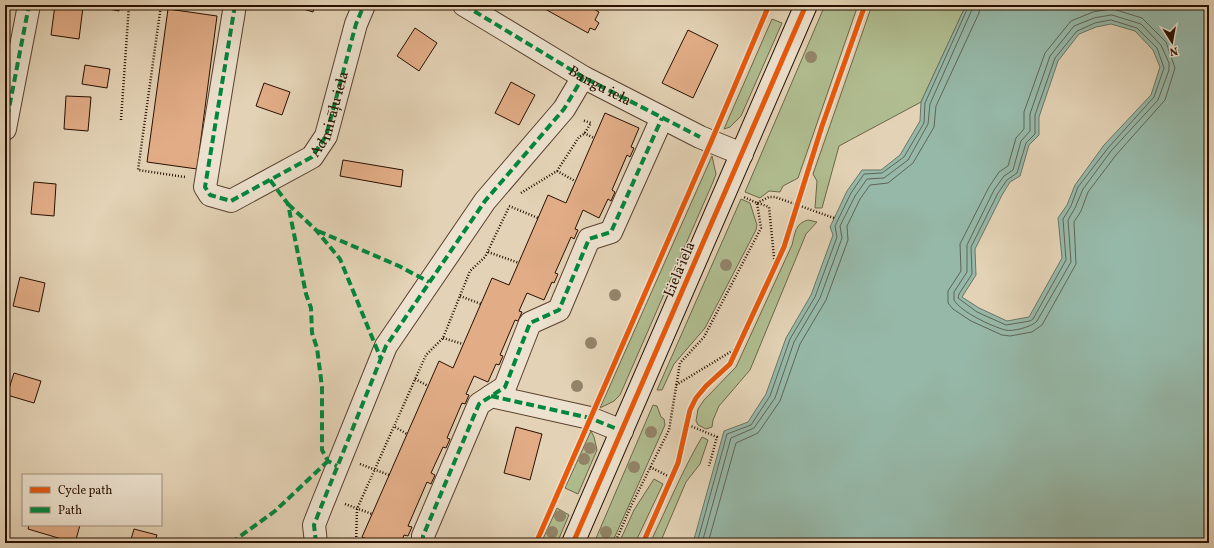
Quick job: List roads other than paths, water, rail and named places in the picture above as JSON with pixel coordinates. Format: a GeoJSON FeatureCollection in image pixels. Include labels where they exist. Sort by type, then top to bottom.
{"type":"FeatureCollection","features":[{"type":"Feature","properties":{"kind":"street"},"geometry":{"type":"LineString","coordinates":[[5,129],[29,5]]}},
{"type":"Feature","properties":{"kind":"street","name":"Admirāļu iela"},"geometry":{"type":"LineString","coordinates":[[235,5],[205,187],[210,195],[231,201],[312,158],[326,136],[356,24],[364,5]]}},
{"type":"Feature","properties":{"kind":"street","name":"Bangu iela"},"geometry":{"type":"LineString","coordinates":[[464,5],[582,77],[700,137],[742,154]]}},
{"type":"Feature","properties":{"kind":"street","name":"Lielā iela"},"geometry":{"type":"LineString","coordinates":[[573,543],[806,5]]}},
{"type":"Feature","properties":{"kind":"street"},"geometry":{"type":"LineString","coordinates":[[316,543],[314,525],[386,346],[485,201],[561,112],[582,77]]}},
{"type":"Feature","properties":{"kind":"street"},"geometry":{"type":"LineString","coordinates":[[423,543],[423,536],[479,404],[505,387],[530,323],[559,310],[589,239],[611,232],[662,118]]}},
{"type":"Feature","properties":{"kind":"street"},"geometry":{"type":"LineString","coordinates":[[491,396],[590,418],[622,431]]}},
{"type":"Feature","properties":{"kind":"water"},"geometry":{"type":"Polygon","coordinates":[[[966,5],[1209,5],[1209,543],[693,543],[724,431],[748,422],[766,394],[786,338],[811,295],[833,235],[830,227],[847,191],[862,170],[881,170],[900,155],[920,121],[921,102],[966,5]],[[1111,24],[1096,27],[1079,34],[1058,61],[1039,117],[1039,135],[1029,145],[1020,176],[1010,182],[975,249],[976,275],[962,297],[979,308],[1007,321],[1029,317],[1062,258],[1058,218],[1067,205],[1075,185],[1104,145],[1151,95],[1160,67],[1153,50],[1135,31],[1111,24]]]}}]}
